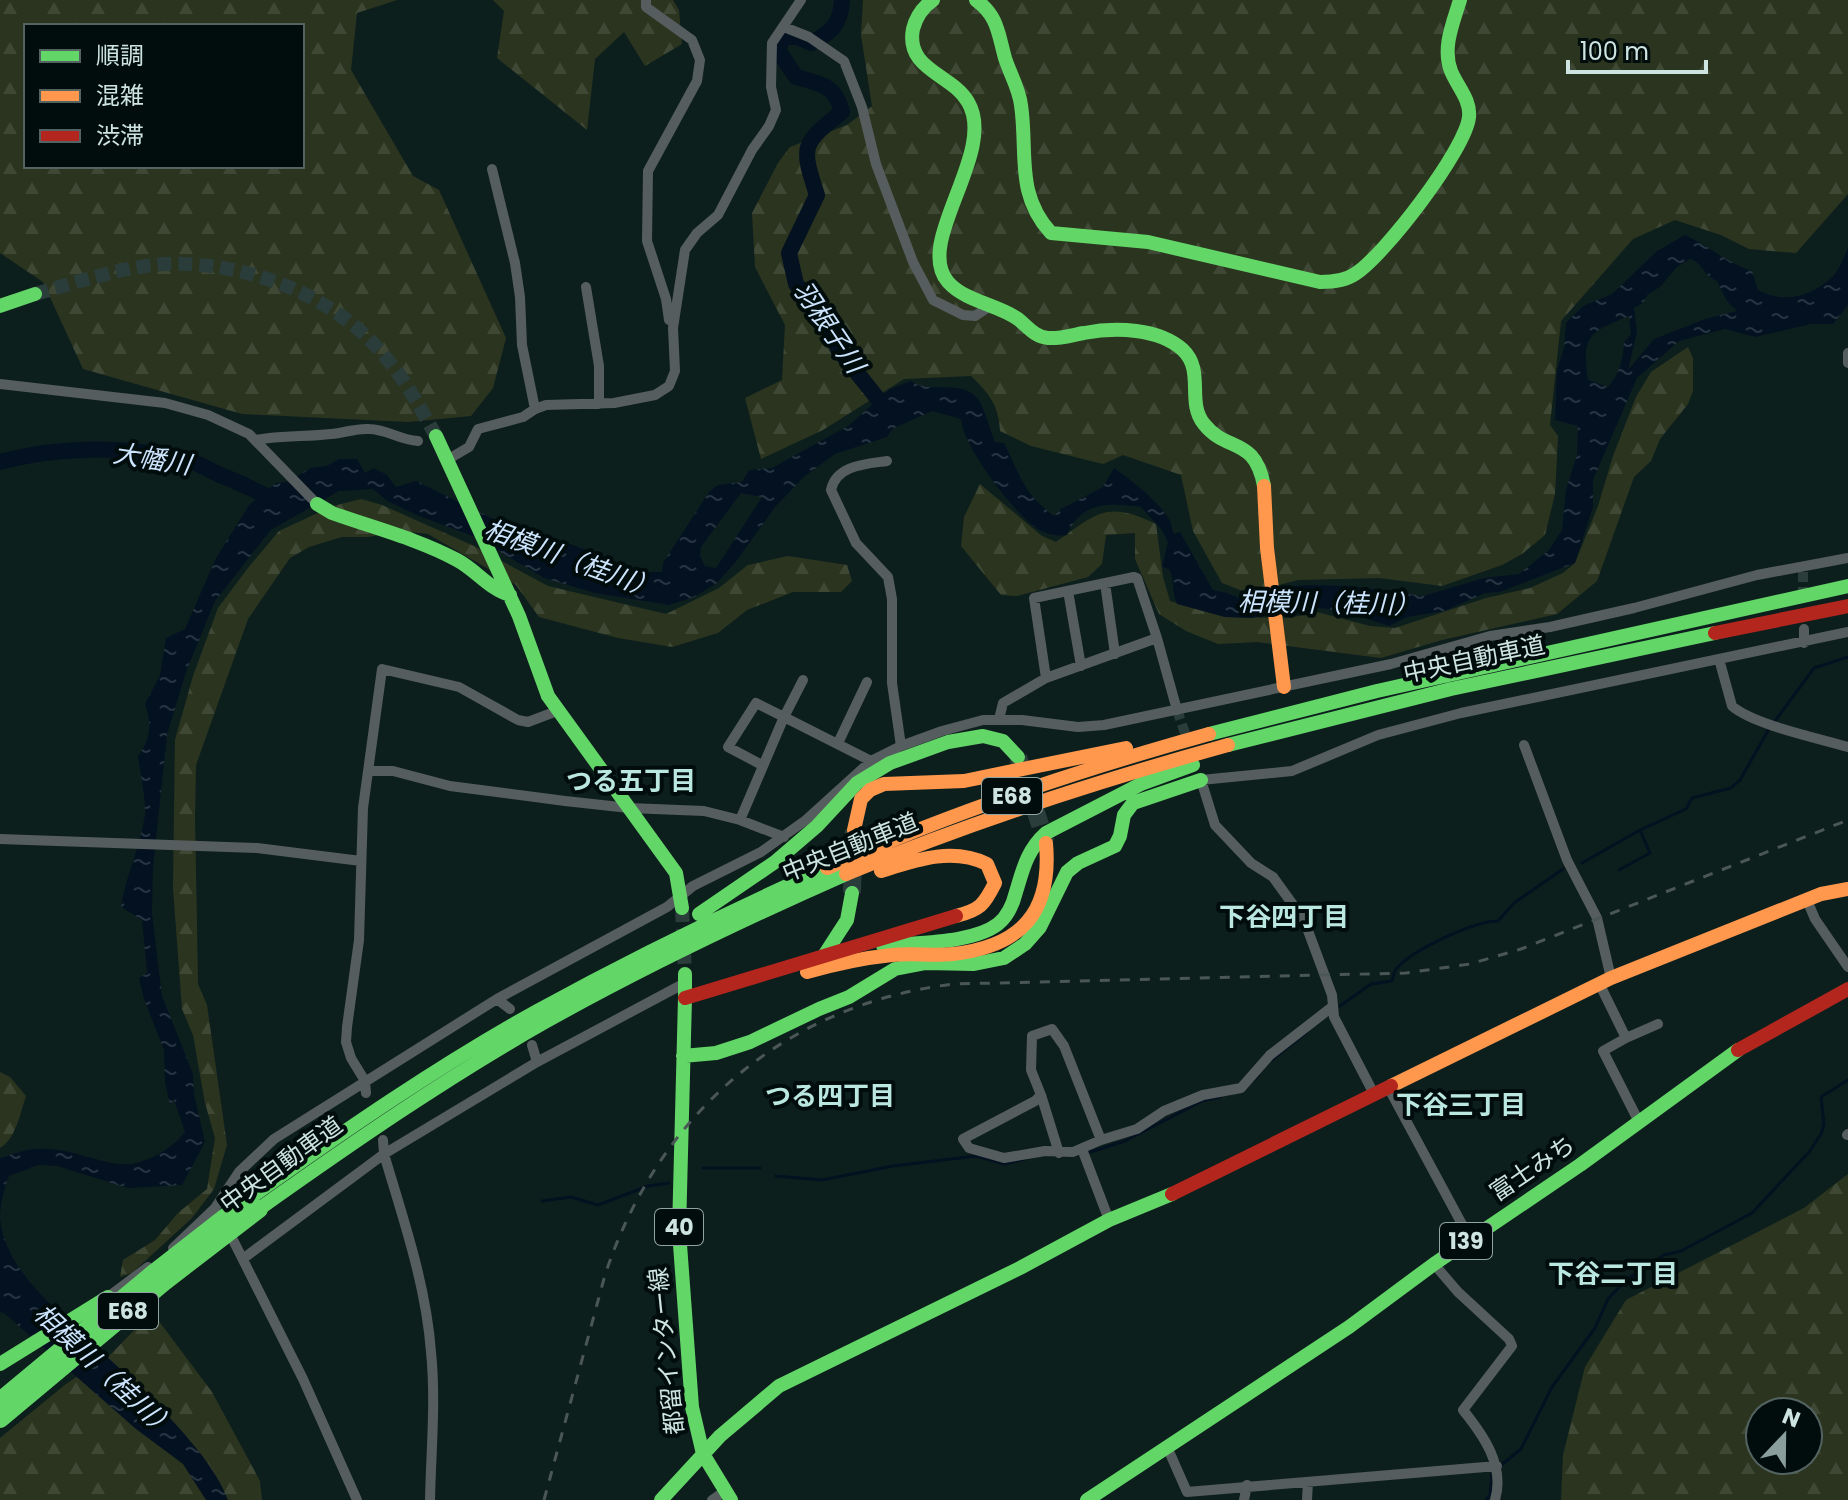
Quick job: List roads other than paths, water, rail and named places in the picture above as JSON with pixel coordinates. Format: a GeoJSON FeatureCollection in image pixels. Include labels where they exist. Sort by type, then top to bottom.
{"type":"FeatureCollection","features":[{"type":"Feature","properties":{"kind":"main road"},"geometry":{"type":"LineString","coordinates":[[933,0],[926,4],[913,23],[914,49],[921,62],[944,77],[963,95],[973,111],[974,125],[960,190],[940,242],[940,266],[951,285],[1016,318],[1035,334],[1047,338],[1109,330],[1159,337],[1176,344],[1188,355],[1198,382],[1194,403],[1201,421],[1210,431],[1249,452],[1263,478],[1267,547],[1284,687]]}},
{"type":"Feature","properties":{"kind":"main road"},"geometry":{"type":"LineString","coordinates":[[976,0],[993,13],[999,24],[1004,54],[1018,86],[1025,177],[1035,214],[1042,226],[1062,236],[1125,239],[1304,278],[1337,282],[1356,273],[1387,243],[1459,148],[1468,130],[1470,115],[1466,98],[1451,72],[1447,42],[1460,0]]}},
{"type":"Feature","properties":{"kind":"main road"},"geometry":{"type":"LineString","coordinates":[[0,306],[35,294]]}},
{"type":"Feature","properties":{"kind":"main road"},"geometry":{"type":"LineString","coordinates":[[427,439],[448,463],[506,587],[548,696],[676,873],[681,902]]}},
{"type":"Feature","properties":{"kind":"main road"},"geometry":{"type":"LineString","coordinates":[[317,504],[332,513],[452,557],[479,572],[498,592],[506,587]]}},
{"type":"Feature","properties":{"kind":"main road","name":"中央自動車道"},"geometry":{"type":"LineString","coordinates":[[0,1401],[155,1272],[255,1203],[420,1080],[542,1007],[718,916],[860,853],[1050,783],[1263,720],[1457,673],[1848,586]]}},
{"type":"Feature","properties":{"kind":"main road","name":"中央自動車道"},"geometry":{"type":"LineString","coordinates":[[0,1419],[255,1203],[508,1042],[724,927],[866,866],[1055,795],[1252,737],[1491,680],[1848,606]]}},
{"type":"Feature","properties":{"kind":"main road"},"geometry":{"type":"LineString","coordinates":[[830,959],[883,946],[963,936],[989,929],[1005,917],[1028,851],[1046,833],[1141,784],[1354,711]]}},
{"type":"Feature","properties":{"kind":"main road"},"geometry":{"type":"LineString","coordinates":[[854,830],[861,799],[870,790],[884,784],[964,781],[1263,720]]}},
{"type":"Feature","properties":{"kind":"main road"},"geometry":{"type":"LineString","coordinates":[[542,1007],[725,898],[802,840],[855,785],[879,767],[910,753],[984,736],[998,738],[1018,757]]}},
{"type":"Feature","properties":{"kind":"main road"},"geometry":{"type":"LineString","coordinates":[[683,1056],[706,1056],[752,1040],[852,997],[896,968],[909,964],[973,966],[1005,957],[1018,950],[1040,927],[1068,872],[1114,847],[1119,840],[1121,816],[1126,809],[1133,803],[1201,780]]}},
{"type":"Feature","properties":{"kind":"main road"},"geometry":{"type":"LineString","coordinates":[[830,959],[960,954],[1004,942],[1027,925],[1045,892],[1049,876],[1046,843]]}},
{"type":"Feature","properties":{"kind":"main road"},"geometry":{"type":"LineString","coordinates":[[685,985],[711,1001],[971,912],[985,904],[995,883],[991,869],[980,860],[967,856],[940,857],[900,865],[840,884],[724,927]]}},
{"type":"Feature","properties":{"kind":"main road"},"geometry":{"type":"LineString","coordinates":[[661,1500],[703,1454],[779,1386],[1020,1268],[1109,1220],[1148,1206],[1606,982],[1821,894],[1848,889]]}},
{"type":"Feature","properties":{"kind":"main road"},"geometry":{"type":"LineString","coordinates":[[830,959],[847,920],[852,893]]}},
{"type":"Feature","properties":{"kind":"main road","name":"都留インター線"},"geometry":{"type":"LineString","coordinates":[[685,985],[679,1231],[692,1407],[703,1454],[723,1497]]}},
{"type":"Feature","properties":{"kind":"main road","name":"富士みち"},"geometry":{"type":"LineString","coordinates":[[1087,1500],[1349,1327],[1731,1054],[1848,989]]}},
{"type":"Feature","properties":{"kind":"main road"},"geometry":{"type":"LineString","coordinates":[[0,1364],[108,1297]]}},
{"type":"Feature","properties":{"kind":"street"},"geometry":{"type":"LineString","coordinates":[[646,0],[646,7],[692,40],[700,60],[697,81],[648,171],[647,241],[670,312],[668,330],[673,336]]}},
{"type":"Feature","properties":{"kind":"street"},"geometry":{"type":"LineString","coordinates":[[448,463],[469,447],[478,429],[523,417],[546,405],[599,404],[655,395],[669,386],[675,371],[673,336],[676,296],[685,250],[697,233],[718,215],[776,110],[771,87],[772,43],[801,0]]}},
{"type":"Feature","properties":{"kind":"street"},"geometry":{"type":"LineString","coordinates":[[784,27],[809,37],[844,61],[862,107],[876,164],[900,232],[933,300],[963,315],[975,316],[990,306]]}},
{"type":"Feature","properties":{"kind":"street"},"geometry":{"type":"LineString","coordinates":[[492,169],[515,263],[522,345],[535,409]]}},
{"type":"Feature","properties":{"kind":"street"},"geometry":{"type":"LineString","coordinates":[[586,287],[599,366],[599,404]]}},
{"type":"Feature","properties":{"kind":"street"},"geometry":{"type":"LineString","coordinates":[[1848,353],[1848,363]]}},
{"type":"Feature","properties":{"kind":"street"},"geometry":{"type":"LineString","coordinates":[[0,384],[165,403],[208,415],[241,429],[260,444],[317,504]]}},
{"type":"Feature","properties":{"kind":"street"},"geometry":{"type":"LineString","coordinates":[[260,444],[280,435],[331,434],[369,429],[380,430],[405,441],[427,439]]}},
{"type":"Feature","properties":{"kind":"street"},"geometry":{"type":"LineString","coordinates":[[887,461],[846,470],[835,478],[831,490],[856,543],[888,577],[892,599],[892,683],[901,746]]}},
{"type":"Feature","properties":{"kind":"street"},"geometry":{"type":"LineString","coordinates":[[108,1297],[173,1248],[215,1208],[239,1172],[274,1139],[497,999],[681,902],[693,886],[761,852],[784,837],[871,761],[901,746],[983,720],[1078,727],[1104,725],[1391,664],[1490,636],[1550,627],[1634,608],[1757,575],[1803,569],[1848,558]]}},
{"type":"Feature","properties":{"kind":"street"},"geometry":{"type":"LineString","coordinates":[[1046,678],[1034,598],[1134,577],[1137,578],[1157,638],[1177,710]]}},
{"type":"Feature","properties":{"kind":"street"},"geometry":{"type":"LineString","coordinates":[[1105,583],[1115,654]]}},
{"type":"Feature","properties":{"kind":"street"},"geometry":{"type":"LineString","coordinates":[[1068,591],[1081,666]]}},
{"type":"Feature","properties":{"kind":"street"},"geometry":{"type":"LineString","coordinates":[[1804,629],[1804,643]]}},
{"type":"Feature","properties":{"kind":"street"},"geometry":{"type":"LineString","coordinates":[[1470,1239],[1334,1017],[1332,995],[1304,920],[1273,877],[1251,863],[1215,825],[1201,780],[1292,771],[1378,735],[1461,713],[1848,632]]}},
{"type":"Feature","properties":{"kind":"street"},"geometry":{"type":"LineString","coordinates":[[999,719],[1003,703],[1046,678],[1157,638]]}},
{"type":"Feature","properties":{"kind":"street"},"geometry":{"type":"LineString","coordinates":[[1719,659],[1732,706],[1736,710],[1848,747]]}},
{"type":"Feature","properties":{"kind":"street"},"geometry":{"type":"LineString","coordinates":[[366,1093],[365,1081],[351,1058],[346,1042],[359,940],[368,771],[382,669],[459,687],[518,720],[528,722],[557,711]]}},
{"type":"Feature","properties":{"kind":"street"},"geometry":{"type":"LineString","coordinates":[[740,820],[762,765],[803,680]]}},
{"type":"Feature","properties":{"kind":"street"},"geometry":{"type":"LineString","coordinates":[[838,743],[867,682]]}},
{"type":"Feature","properties":{"kind":"street"},"geometry":{"type":"LineString","coordinates":[[762,765],[728,747],[756,703],[871,761]]}},
{"type":"Feature","properties":{"kind":"street"},"geometry":{"type":"LineString","coordinates":[[1524,745],[1567,860],[1597,918],[1606,982],[1626,1038]]}},
{"type":"Feature","properties":{"kind":"street"},"geometry":{"type":"LineString","coordinates":[[368,771],[393,771],[464,789],[629,808],[704,811],[740,820],[784,837]]}},
{"type":"Feature","properties":{"kind":"street"},"geometry":{"type":"LineString","coordinates":[[0,839],[297,852],[361,861]]}},
{"type":"Feature","properties":{"kind":"street"},"geometry":{"type":"LineString","coordinates":[[1807,900],[1815,919],[1848,967]]}},
{"type":"Feature","properties":{"kind":"street"},"geometry":{"type":"LineString","coordinates":[[244,1258],[384,1154],[537,1062],[685,985]]}},
{"type":"Feature","properties":{"kind":"street"},"geometry":{"type":"LineString","coordinates":[[497,999],[510,1009]]}},
{"type":"Feature","properties":{"kind":"street"},"geometry":{"type":"LineString","coordinates":[[1041,1095],[963,1139],[969,1148],[1004,1158],[1082,1149],[1137,1129],[1164,1111],[1203,1095],[1241,1088],[1270,1055],[1332,1007]]}},
{"type":"Feature","properties":{"kind":"street"},"geometry":{"type":"LineString","coordinates":[[1639,1122],[1603,1051],[1658,1024]]}},
{"type":"Feature","properties":{"kind":"street"},"geometry":{"type":"LineString","coordinates":[[1059,1153],[1031,1070],[1032,1036],[1052,1029],[1064,1046],[1101,1140]]}},
{"type":"Feature","properties":{"kind":"street"},"geometry":{"type":"LineString","coordinates":[[532,1045],[537,1062]]}},
{"type":"Feature","properties":{"kind":"street"},"geometry":{"type":"LineString","coordinates":[[383,1140],[384,1154],[421,1282],[428,1328],[433,1392],[430,1500]]}},
{"type":"Feature","properties":{"kind":"street"},"geometry":{"type":"LineString","coordinates":[[1082,1149],[1109,1220]]}},
{"type":"Feature","properties":{"kind":"street"},"geometry":{"type":"LineString","coordinates":[[215,1208],[244,1258],[357,1500]]}},
{"type":"Feature","properties":{"kind":"street"},"geometry":{"type":"LineString","coordinates":[[1434,1264],[1458,1292],[1509,1339],[1512,1346],[1463,1410],[1481,1431],[1497,1466],[1500,1483],[1495,1500]]}},
{"type":"Feature","properties":{"kind":"street"},"geometry":{"type":"LineString","coordinates":[[1168,1449],[1187,1492],[1497,1466]]}},
{"type":"Feature","properties":{"kind":"street"},"geometry":{"type":"LineString","coordinates":[[1307,1500],[1308,1482]]}},
{"type":"Feature","properties":{"kind":"street"},"geometry":{"type":"LineString","coordinates":[[1244,1500],[1247,1485]]}},
{"type":"Feature","properties":{"kind":"water","name":"相模川（桂川）"},"geometry":{"type":"Polygon","coordinates":[[[1685,235],[1752,271],[1758,290],[1778,297],[1797,296],[1825,283],[1838,270],[1848,248],[1848,305],[1833,324],[1811,324],[1755,337],[1725,329],[1679,341],[1637,378],[1593,480],[1593,507],[1575,563],[1500,592],[1485,593],[1444,611],[1407,617],[1389,626],[1343,611],[1311,607],[1251,618],[1225,617],[1177,604],[1171,573],[1162,567],[1168,542],[1162,530],[1141,507],[1097,507],[1080,516],[1067,535],[1043,532],[1022,516],[978,460],[961,419],[932,411],[892,429],[887,437],[835,454],[805,476],[776,506],[717,583],[694,597],[669,605],[595,593],[544,578],[475,537],[387,501],[373,489],[339,491],[271,530],[215,601],[186,672],[167,735],[153,868],[152,913],[162,996],[193,1074],[194,1094],[205,1142],[182,1185],[128,1188],[57,1166],[39,1165],[9,1176],[0,1218],[0,1158],[28,1150],[47,1149],[118,1164],[137,1163],[155,1156],[185,1132],[174,1100],[170,1105],[165,1082],[164,1050],[139,978],[147,973],[142,920],[121,907],[145,814],[138,756],[146,744],[149,731],[145,704],[160,675],[166,638],[185,629],[215,560],[249,505],[276,483],[288,482],[310,468],[327,466],[339,459],[357,459],[365,473],[374,468],[387,475],[396,487],[416,481],[493,519],[611,559],[621,567],[662,572],[663,563],[709,492],[718,485],[742,482],[749,470],[772,468],[848,426],[890,389],[911,381],[927,387],[963,389],[978,399],[995,442],[1004,443],[1029,491],[1054,516],[1061,509],[1103,487],[1114,468],[1145,492],[1166,514],[1174,534],[1180,532],[1213,590],[1247,601],[1281,594],[1294,586],[1309,585],[1350,586],[1423,596],[1484,578],[1519,574],[1549,550],[1562,530],[1566,490],[1577,455],[1578,426],[1555,420],[1557,370],[1564,348],[1566,323],[1583,306],[1612,294],[1657,251],[1685,235]],[[1690,259],[1677,267],[1660,287],[1634,308],[1637,332],[1628,370],[1654,339],[1705,319],[1737,311],[1727,301],[1717,281],[1690,259]],[[1629,316],[1605,326],[1591,337],[1586,365],[1588,380],[1608,387],[1620,366],[1624,342],[1631,334],[1629,316]],[[741,493],[701,547],[700,556],[705,566],[716,568],[762,497],[741,493]]]}},
{"type":"Feature","properties":{"kind":"water","name":"相模川（桂川）"},"geometry":{"type":"Polygon","coordinates":[[[0,1218],[10,1251],[29,1281],[184,1434],[218,1479],[228,1500],[206,1500],[183,1464],[136,1429],[0,1312],[0,1218]]]}},
{"type":"Feature","properties":{"kind":"waterway","name":"羽根子川"},"geometry":{"type":"LineString","coordinates":[[842,0],[837,22],[824,35],[811,43],[797,37],[783,37],[778,50],[796,77],[831,91],[842,112],[812,139],[808,147],[808,166],[817,195],[789,253],[796,284],[825,318],[838,349],[890,414]]}},
{"type":"Feature","properties":{"kind":"waterway","name":"大幡川"},"geometry":{"type":"LineString","coordinates":[[0,462],[71,450],[143,452],[194,462],[279,503]]}},
{"type":"Feature","properties":{"kind":"waterway"},"geometry":{"type":"LineString","coordinates":[[1775,721],[1814,668],[1848,657]]}},
{"type":"Feature","properties":{"kind":"waterway"},"geometry":{"type":"LineString","coordinates":[[1582,863],[1640,830],[1686,809],[1692,798],[1731,788],[1740,780],[1769,729]]}},
{"type":"Feature","properties":{"kind":"waterway"},"geometry":{"type":"LineString","coordinates":[[1619,870],[1650,853],[1640,830]]}},
{"type":"Feature","properties":{"kind":"waterway"},"geometry":{"type":"LineString","coordinates":[[1340,1006],[1371,984],[1392,981],[1396,969],[1404,961],[1429,945],[1459,931],[1498,921],[1514,903],[1563,869]]}},
{"type":"Feature","properties":{"kind":"waterway"},"geometry":{"type":"LineString","coordinates":[[1272,1060],[1307,1032]]}},
{"type":"Feature","properties":{"kind":"waterway"},"geometry":{"type":"LineString","coordinates":[[1242,1091],[1259,1075]]}},
{"type":"Feature","properties":{"kind":"waterway"},"geometry":{"type":"LineString","coordinates":[[1500,1466],[1521,1449],[1552,1387],[1595,1328],[1608,1299],[1626,1280],[1664,1255],[1681,1251],[1752,1213],[1809,1152],[1821,1134],[1824,1124],[1821,1097],[1848,1080]]}},
{"type":"Feature","properties":{"kind":"waterway"},"geometry":{"type":"LineString","coordinates":[[1087,1153],[1125,1141],[1202,1101],[1220,1097]]}},
{"type":"Feature","properties":{"kind":"waterway"},"geometry":{"type":"LineString","coordinates":[[776,1176],[822,1180],[893,1166],[976,1156],[1005,1164],[1025,1159]]}},
{"type":"Feature","properties":{"kind":"waterway"},"geometry":{"type":"LineString","coordinates":[[703,1168],[760,1168]]}},
{"type":"Feature","properties":{"kind":"waterway"},"geometry":{"type":"LineString","coordinates":[[542,1201],[571,1197],[598,1205],[648,1186],[669,1183]]}},
{"type":"Feature","properties":{"kind":"waterway"},"geometry":{"type":"LineString","coordinates":[[1486,1500],[1490,1495],[1492,1473]]}},
{"type":"Feature","properties":{"kind":"tunnel"},"geometry":{"type":"LineString","coordinates":[[35,294],[116,272],[165,264],[227,269],[287,286],[316,300],[366,336],[401,377],[436,436]]}},
{"type":"Feature","properties":{"kind":"tunnel"},"geometry":{"type":"LineString","coordinates":[[1803,572],[1803,599]]}},
{"type":"Feature","properties":{"kind":"tunnel"},"geometry":{"type":"LineString","coordinates":[[1177,710],[1188,742]]}},
{"type":"Feature","properties":{"kind":"tunnel"},"geometry":{"type":"LineString","coordinates":[[1018,757],[1046,843]]}},
{"type":"Feature","properties":{"kind":"tunnel"},"geometry":{"type":"LineString","coordinates":[[852,893],[854,830]]}},
{"type":"Feature","properties":{"kind":"tunnel"},"geometry":{"type":"LineString","coordinates":[[682,908],[685,974]]}},
{"type":"Feature","properties":{"kind":"railway"},"geometry":{"type":"LineString","coordinates":[[544,1500],[605,1275],[628,1217],[658,1164],[694,1117],[736,1077],[783,1042],[836,1015],[893,996],[954,984],[1406,973],[1470,964],[1521,949],[1848,820]]}},
{"type":"Feature","properties":{"kind":"district","name":"つる五丁目"},"geometry":{"type":"Point","coordinates":[631,781]}},
{"type":"Feature","properties":{"kind":"district","name":"下谷四丁目"},"geometry":{"type":"Point","coordinates":[1284,917]}},
{"type":"Feature","properties":{"kind":"district","name":"つる四丁目"},"geometry":{"type":"Point","coordinates":[830,1096]}},
{"type":"Feature","properties":{"kind":"district","name":"下谷三丁目"},"geometry":{"type":"Point","coordinates":[1461,1105]}},
{"type":"Feature","properties":{"kind":"district","name":"下谷二丁目"},"geometry":{"type":"Point","coordinates":[1613,1274]}}]}
